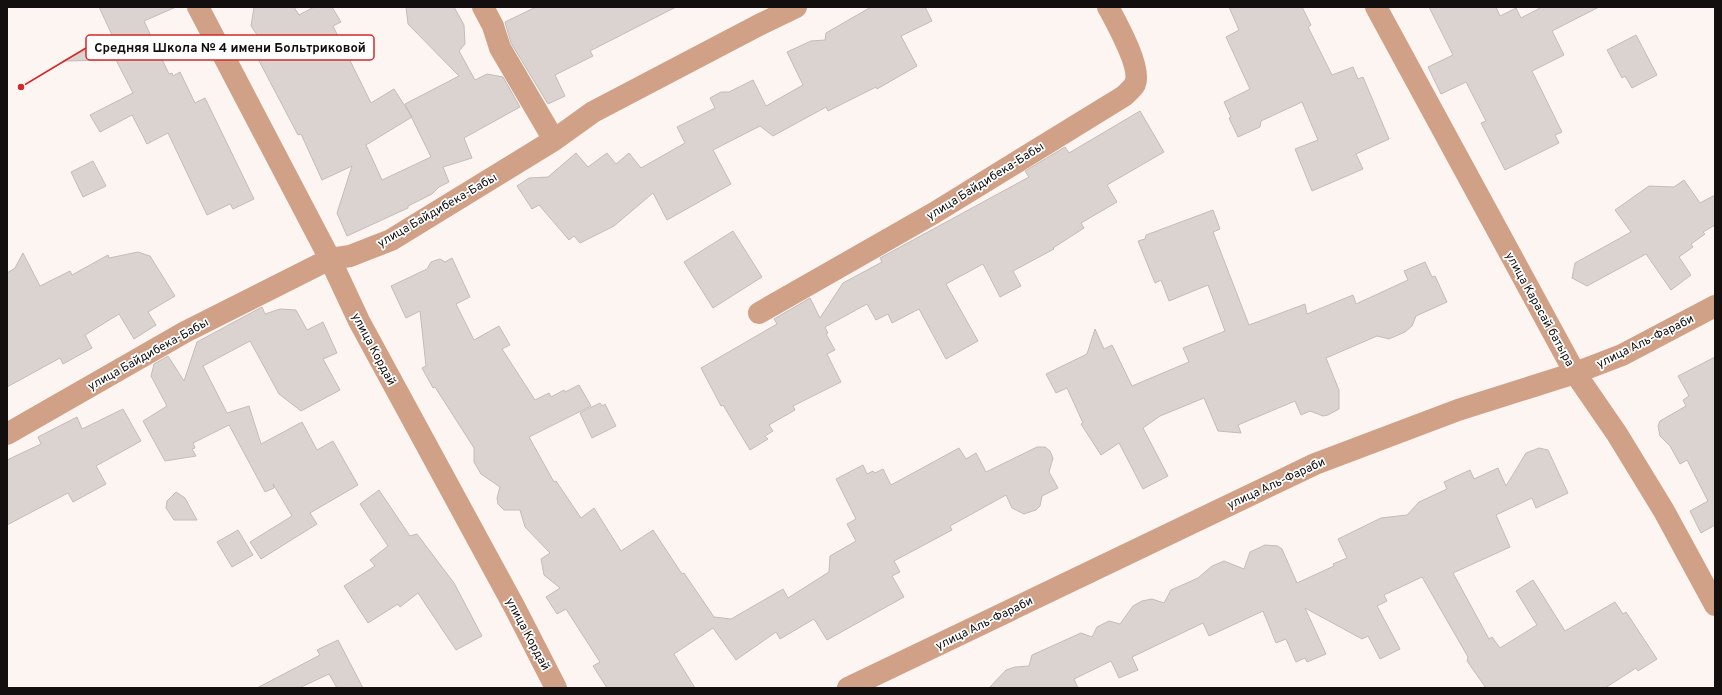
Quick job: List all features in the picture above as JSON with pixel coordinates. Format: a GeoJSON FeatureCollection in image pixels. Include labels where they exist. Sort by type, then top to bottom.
{"type":"FeatureCollection","features":[{"type":"Feature","properties":{"kind":"street","name":"улица Кордай"},"geometry":{"type":"LineString","coordinates":[[198,7],[330,259],[359,321],[556,688]]}},
{"type":"Feature","properties":{"kind":"street"},"geometry":{"type":"LineString","coordinates":[[483,7],[493,26],[500,48],[554,140]]}},
{"type":"Feature","properties":{"kind":"street","name":"улица Байдибека-Бабы"},"geometry":{"type":"LineString","coordinates":[[7,434],[185,332],[330,259],[350,256],[391,240],[554,140],[600,108],[796,7]]}},
{"type":"Feature","properties":{"kind":"street","name":"улица Байдибека-Бабы"},"geometry":{"type":"LineString","coordinates":[[759,313],[934,213],[1124,96],[1135,84],[1136,73],[1130,51],[1108,7]]}},
{"type":"Feature","properties":{"kind":"street","name":"улица Карасай батыра"},"geometry":{"type":"LineString","coordinates":[[1376,7],[1575,373],[1617,434],[1664,511],[1715,606]]}},
{"type":"Feature","properties":{"kind":"street","name":"улица Аль-Фараби"},"geometry":{"type":"LineString","coordinates":[[848,688],[1315,464],[1458,410],[1575,373],[1622,355],[1715,306]]}},
{"type":"Feature","properties":{"kind":"building"},"geometry":{"type":"Polygon","coordinates":[[[99,7],[176,7],[144,21],[169,74],[172,73],[173,76],[180,72],[195,103],[205,98],[254,199],[233,209],[230,204],[207,215],[168,133],[147,144],[132,115],[100,132],[90,115],[133,93],[116,60],[63,61],[113,37],[99,7]]]}},
{"type":"Feature","properties":{"kind":"building"},"geometry":{"type":"Polygon","coordinates":[[[254,7],[294,7],[299,15],[314,7],[332,7],[341,22],[333,26],[371,103],[394,89],[409,113],[405,104],[459,76],[408,24],[406,7],[454,7],[464,25],[465,44],[459,51],[475,80],[487,74],[503,77],[520,107],[464,138],[472,158],[443,167],[449,182],[439,187],[432,194],[408,206],[408,208],[347,236],[337,213],[352,166],[322,180],[301,134],[298,135],[257,57],[268,51],[251,26],[254,7]],[[412,117],[366,145],[382,180],[431,157],[412,117]]]}},
{"type":"Feature","properties":{"kind":"building"},"geometry":{"type":"Polygon","coordinates":[[[536,7],[676,7],[590,51],[593,56],[555,75],[565,96],[548,104],[511,43],[505,22],[536,7]]]}},
{"type":"Feature","properties":{"kind":"building"},"geometry":{"type":"Polygon","coordinates":[[[871,7],[925,7],[932,21],[901,36],[917,66],[877,89],[876,87],[828,111],[826,107],[773,136],[760,126],[713,150],[731,184],[667,220],[653,193],[614,226],[580,243],[574,236],[569,240],[539,205],[532,209],[517,186],[529,178],[548,177],[576,153],[588,167],[607,153],[616,164],[629,153],[641,168],[685,143],[677,127],[715,108],[710,98],[721,92],[729,92],[753,80],[766,106],[803,85],[787,52],[811,41],[825,40],[826,33],[871,7]]]}},
{"type":"Feature","properties":{"kind":"building"},"geometry":{"type":"Polygon","coordinates":[[[1229,7],[1302,7],[1311,25],[1308,27],[1332,75],[1353,67],[1358,79],[1363,77],[1389,139],[1356,154],[1363,169],[1312,191],[1295,149],[1318,140],[1302,102],[1261,121],[1260,127],[1238,137],[1229,118],[1231,117],[1224,102],[1250,89],[1226,37],[1239,30],[1229,7]]]}},
{"type":"Feature","properties":{"kind":"building"},"geometry":{"type":"Polygon","coordinates":[[[1429,7],[1496,7],[1500,16],[1516,8],[1521,18],[1542,7],[1599,7],[1552,31],[1564,55],[1532,71],[1562,132],[1555,135],[1559,143],[1505,170],[1481,123],[1486,121],[1466,82],[1441,94],[1428,67],[1453,55],[1429,7]]]}},
{"type":"Feature","properties":{"kind":"building"},"geometry":{"type":"Polygon","coordinates":[[[1636,35],[1657,75],[1632,88],[1625,76],[1622,78],[1607,50],[1636,35]]]}},
{"type":"Feature","properties":{"kind":"building"},"geometry":{"type":"Polygon","coordinates":[[[1140,111],[1164,152],[1107,185],[1117,202],[1081,223],[1084,228],[1053,248],[1054,249],[1013,271],[1021,286],[1000,297],[983,264],[946,284],[978,341],[946,359],[919,309],[892,323],[888,314],[876,320],[867,304],[825,327],[828,333],[826,334],[835,350],[827,354],[841,382],[793,406],[795,410],[769,425],[773,431],[765,436],[768,439],[750,450],[723,405],[721,406],[701,368],[777,324],[774,319],[810,298],[820,318],[843,283],[882,262],[880,258],[1029,177],[1025,171],[1065,147],[1069,153],[1140,111]]]}},
{"type":"Feature","properties":{"kind":"building"},"geometry":{"type":"Polygon","coordinates":[[[93,161],[106,186],[83,197],[71,172],[93,161]]]}},
{"type":"Feature","properties":{"kind":"building"},"geometry":{"type":"Polygon","coordinates":[[[1684,180],[1700,203],[1715,195],[1715,225],[1703,232],[1705,234],[1691,244],[1693,247],[1679,257],[1691,275],[1671,290],[1646,254],[1587,286],[1572,278],[1575,263],[1631,232],[1615,210],[1649,186],[1674,187],[1684,180]]]}},
{"type":"Feature","properties":{"kind":"building"},"geometry":{"type":"Polygon","coordinates":[[[1213,210],[1220,229],[1213,232],[1249,325],[1305,304],[1307,314],[1353,295],[1356,304],[1408,280],[1404,271],[1425,262],[1432,277],[1435,276],[1447,302],[1416,316],[1412,326],[1405,332],[1389,339],[1377,336],[1326,358],[1339,390],[1339,409],[1328,415],[1323,416],[1310,411],[1301,415],[1295,401],[1238,425],[1241,433],[1218,431],[1204,398],[1160,416],[1143,428],[1168,476],[1143,489],[1119,443],[1101,455],[1081,424],[1083,423],[1067,388],[1056,393],[1046,374],[1087,354],[1095,329],[1104,349],[1112,345],[1132,386],[1189,362],[1183,348],[1225,331],[1208,285],[1169,301],[1161,280],[1155,283],[1138,241],[1145,239],[1146,235],[1213,210]]]}},
{"type":"Feature","properties":{"kind":"building"},"geometry":{"type":"Polygon","coordinates":[[[733,231],[762,277],[713,308],[684,262],[733,231]]]}},
{"type":"Feature","properties":{"kind":"building"},"geometry":{"type":"Polygon","coordinates":[[[138,252],[150,256],[175,296],[148,312],[156,325],[134,339],[119,314],[85,335],[92,348],[63,364],[60,358],[7,387],[7,273],[15,268],[23,253],[40,286],[70,271],[72,275],[108,255],[109,258],[138,252]]]}},
{"type":"Feature","properties":{"kind":"building"},"geometry":{"type":"Polygon","coordinates":[[[452,258],[470,297],[456,304],[474,340],[499,326],[510,345],[502,349],[535,400],[549,393],[551,397],[564,390],[565,392],[579,385],[591,406],[529,437],[554,482],[556,481],[581,518],[594,508],[621,551],[653,530],[682,574],[684,573],[714,617],[731,619],[783,589],[788,598],[829,572],[830,556],[856,541],[847,524],[856,519],[836,479],[863,465],[867,474],[873,471],[875,473],[883,469],[891,485],[959,448],[966,459],[976,453],[986,472],[1037,447],[1045,447],[1050,451],[1053,458],[1049,472],[1058,488],[1042,496],[1040,506],[1036,510],[1024,514],[1012,508],[1006,495],[950,526],[952,530],[894,561],[900,572],[892,576],[904,597],[827,640],[814,619],[780,639],[776,632],[736,660],[713,628],[674,654],[695,688],[607,688],[593,666],[600,662],[566,609],[557,614],[546,597],[560,588],[544,575],[541,559],[550,553],[525,527],[520,510],[504,510],[498,504],[497,498],[500,487],[481,474],[474,462],[474,448],[435,387],[433,388],[422,368],[426,366],[420,311],[406,318],[391,286],[427,269],[431,262],[440,259],[445,262],[452,258]]]}},
{"type":"Feature","properties":{"kind":"building"},"geometry":{"type":"Polygon","coordinates":[[[262,307],[265,314],[280,309],[296,310],[307,330],[323,322],[337,353],[323,359],[340,390],[301,411],[279,394],[250,341],[203,366],[227,413],[249,406],[261,444],[302,422],[317,450],[333,441],[358,485],[310,513],[317,524],[261,559],[250,542],[292,516],[273,484],[274,488],[265,492],[229,425],[193,443],[195,448],[192,449],[196,456],[165,461],[143,421],[167,406],[151,376],[154,364],[168,356],[184,381],[197,342],[262,307]]]}},
{"type":"Feature","properties":{"kind":"building"},"geometry":{"type":"Polygon","coordinates":[[[1715,357],[1715,525],[1701,533],[1690,511],[1708,501],[1687,460],[1680,464],[1670,446],[1660,436],[1658,426],[1660,421],[1686,406],[1683,400],[1689,396],[1678,376],[1715,357]]]}},
{"type":"Feature","properties":{"kind":"building"},"geometry":{"type":"Polygon","coordinates":[[[600,403],[602,406],[605,404],[616,426],[592,438],[580,413],[600,403]]]}},
{"type":"Feature","properties":{"kind":"building"},"geometry":{"type":"Polygon","coordinates":[[[123,409],[141,441],[96,466],[106,484],[73,502],[68,493],[7,525],[7,460],[41,444],[38,437],[77,417],[82,429],[123,409]]]}},
{"type":"Feature","properties":{"kind":"building"},"geometry":{"type":"Polygon","coordinates":[[[1539,448],[1548,450],[1568,493],[1536,508],[1532,498],[1496,515],[1510,547],[1453,573],[1489,639],[1492,637],[1500,648],[1537,625],[1516,591],[1533,580],[1565,631],[1615,602],[1623,614],[1626,612],[1657,659],[1638,671],[1636,668],[1605,688],[1486,688],[1467,661],[1468,657],[1422,577],[1384,595],[1387,601],[1377,606],[1400,649],[1380,659],[1368,636],[1362,639],[1305,608],[1326,654],[1307,662],[1305,658],[1296,662],[1286,639],[1276,643],[1263,611],[1209,636],[1203,623],[1132,657],[1138,670],[1119,678],[1111,661],[1074,679],[1078,688],[989,688],[1006,670],[1015,667],[1029,666],[1032,655],[1081,633],[1092,637],[1097,627],[1109,621],[1120,624],[1133,606],[1142,601],[1152,599],[1164,603],[1171,590],[1198,578],[1212,566],[1224,561],[1244,569],[1250,552],[1265,545],[1278,546],[1282,549],[1297,583],[1334,566],[1333,564],[1347,558],[1338,539],[1381,518],[1407,515],[1419,502],[1447,489],[1444,482],[1470,470],[1474,479],[1498,468],[1506,486],[1526,453],[1539,448]]]}},
{"type":"Feature","properties":{"kind":"building"},"geometry":{"type":"Polygon","coordinates":[[[379,490],[410,536],[417,534],[454,583],[482,636],[456,650],[418,593],[400,607],[398,604],[368,623],[344,586],[375,566],[370,560],[388,546],[360,504],[379,490]]]}},
{"type":"Feature","properties":{"kind":"building"},"geometry":{"type":"Polygon","coordinates":[[[176,492],[185,498],[197,520],[174,520],[166,508],[167,501],[176,492]]]}},
{"type":"Feature","properties":{"kind":"building"},"geometry":{"type":"Polygon","coordinates":[[[238,530],[253,555],[232,567],[217,542],[238,530]]]}},
{"type":"Feature","properties":{"kind":"building"},"geometry":{"type":"Polygon","coordinates":[[[338,640],[363,688],[337,688],[329,674],[299,688],[257,688],[320,655],[317,650],[338,640]]]}},
{"type":"Feature","properties":{"kind":"place","name":"Средняя Школа № 4 имени Больтриковой"},"geometry":{"type":"Point","coordinates":[21,87]}}]}
